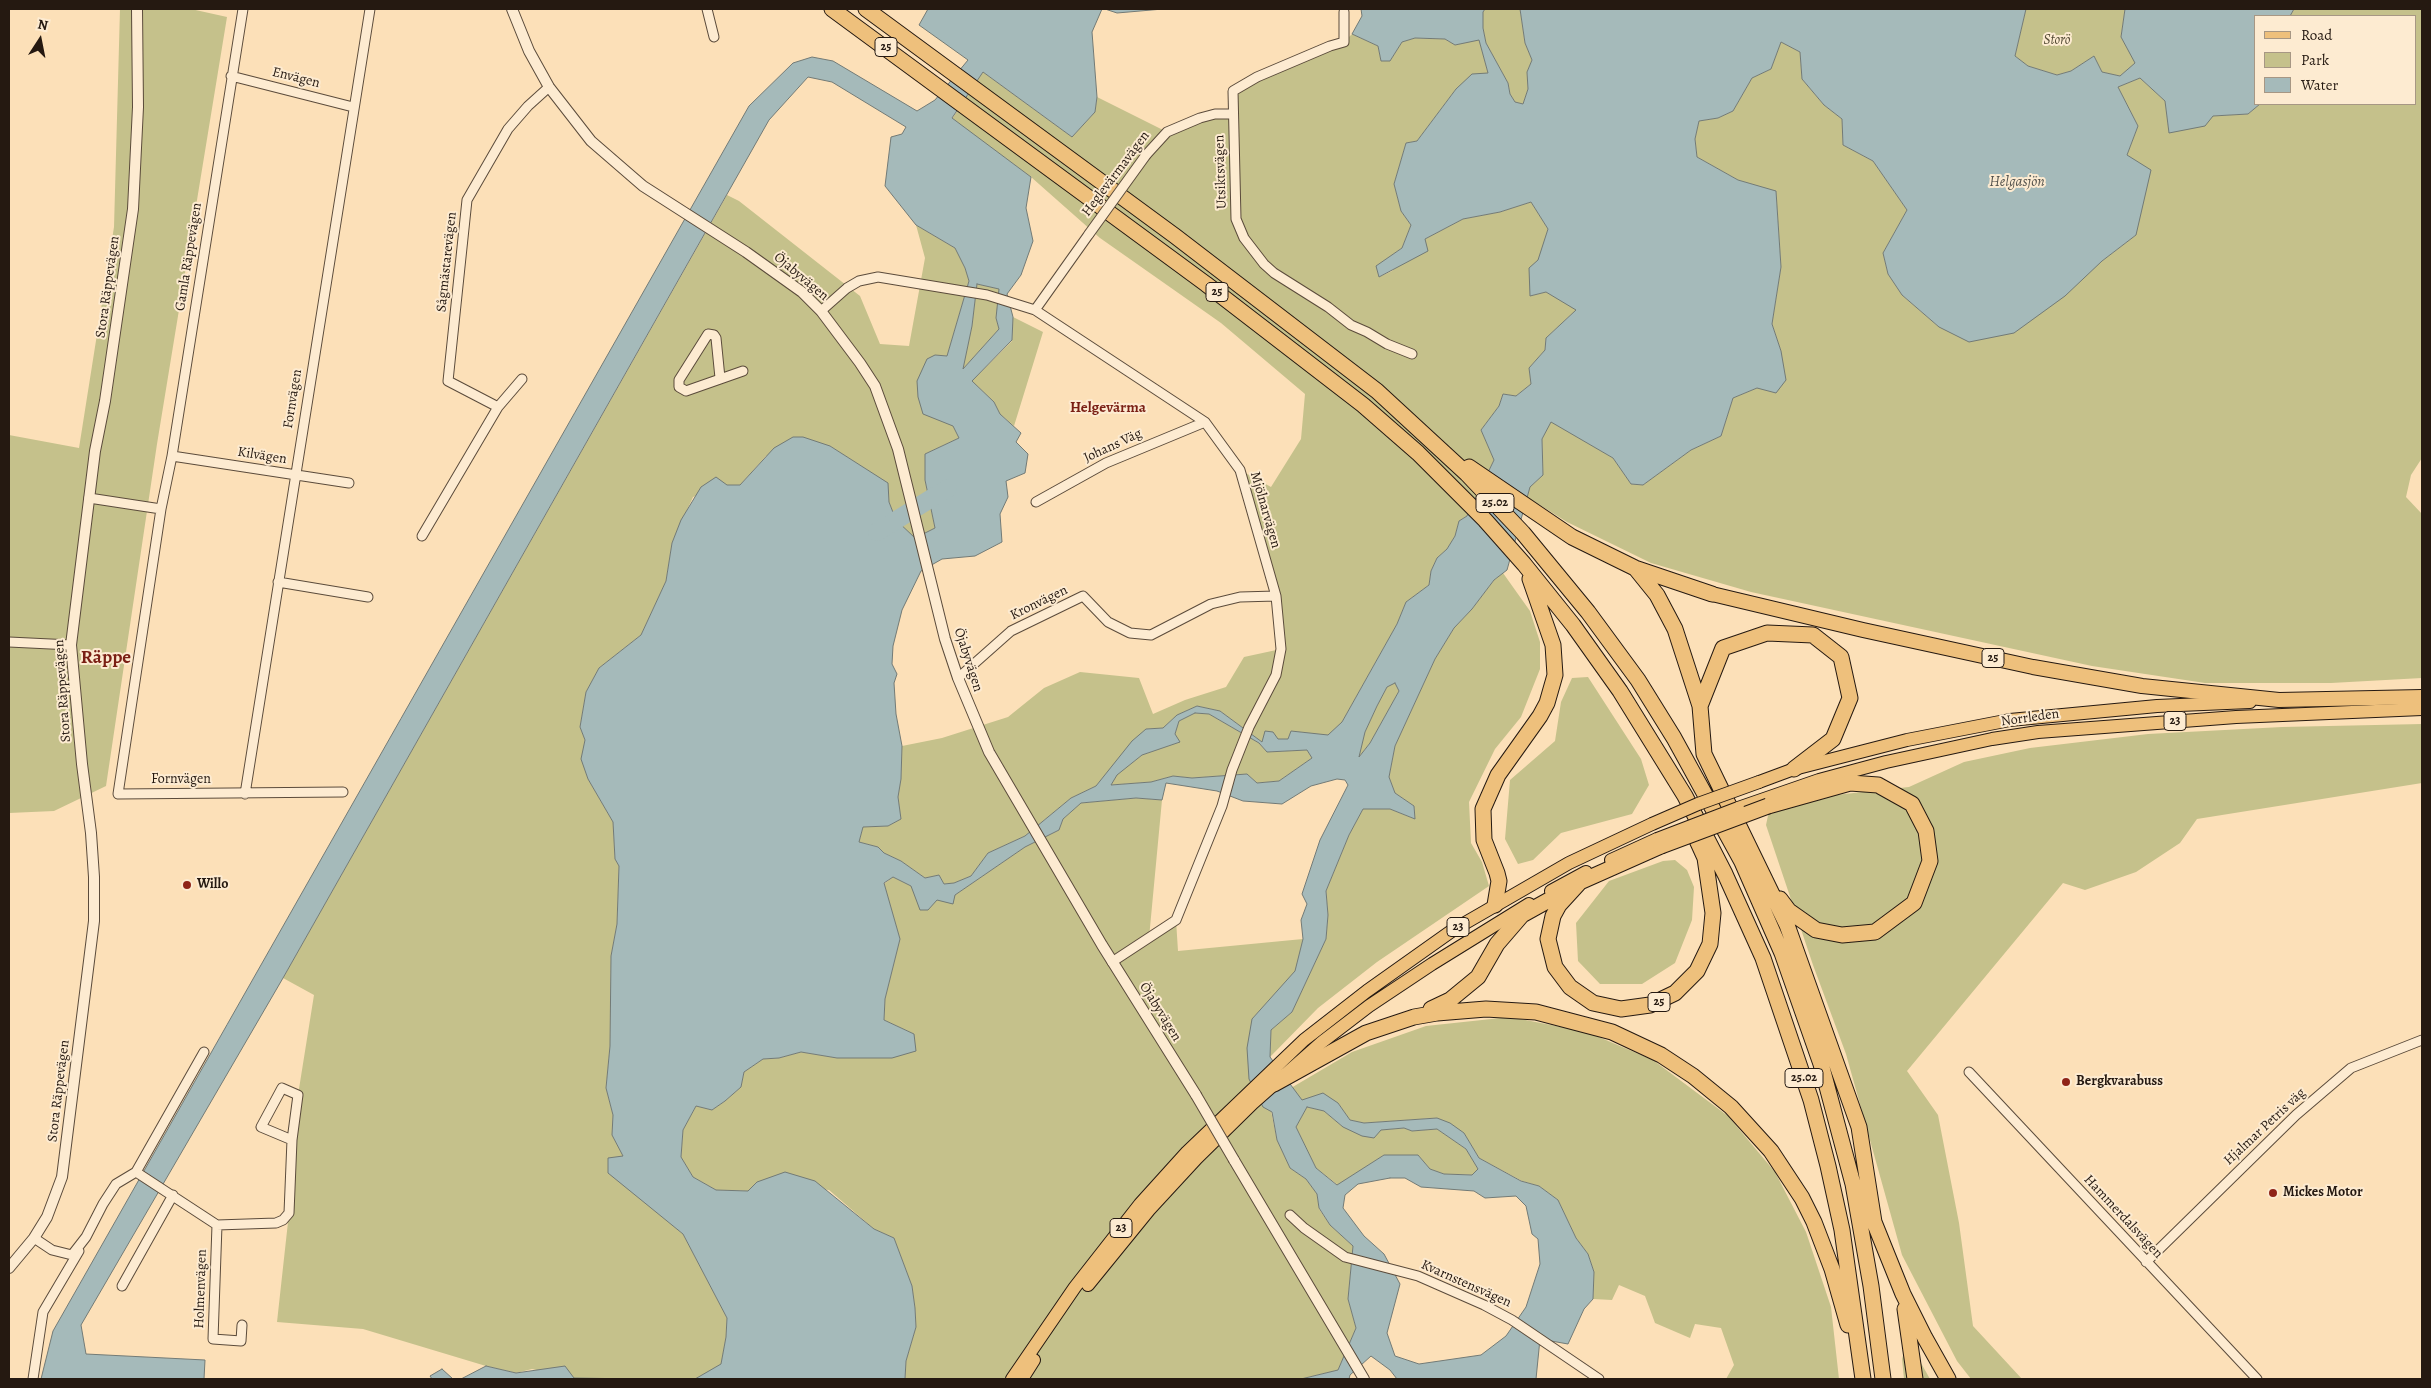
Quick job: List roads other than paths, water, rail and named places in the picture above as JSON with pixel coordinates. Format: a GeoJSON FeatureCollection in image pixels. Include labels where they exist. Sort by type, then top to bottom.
{"type":"FeatureCollection","features":[{"type":"Feature","properties":{"kind":"highway","name":"25"},"geometry":{"type":"LineString","coordinates":[[832,9],[970,109],[1299,354],[1364,405],[1453,488],[1521,560],[1573,625],[1620,690],[1685,796],[1694,834],[1705,858],[1714,914],[1713,929],[1706,956],[1687,984],[1663,1000],[1636,1008],[1621,1009],[1593,1003],[1570,987],[1555,967],[1548,939],[1553,916],[1559,905],[1592,874]]}},
{"type":"Feature","properties":{"kind":"highway","name":"25"},"geometry":{"type":"LineString","coordinates":[[866,9],[950,69],[1310,338],[1421,429]]}},
{"type":"Feature","properties":{"kind":"highway","name":"25.02"},"geometry":{"type":"LineString","coordinates":[[1421,429],[1470,471],[1588,612],[1638,680],[1674,738],[1742,862],[1796,990],[1821,1064],[1853,1184],[1871,1286],[1884,1379]]}},
{"type":"Feature","properties":{"kind":"highway","name":"25"},"geometry":{"type":"LineString","coordinates":[[1470,471],[1572,537],[1635,568],[1712,594],[1863,630],[2034,667],[2142,686],[2279,700]]}},
{"type":"Feature","properties":{"kind":"highway"},"geometry":{"type":"LineString","coordinates":[[1494,905],[1498,873],[1484,840],[1483,809],[1498,775],[1540,716],[1547,703],[1555,675],[1554,645],[1549,627],[1521,560]]}},
{"type":"Feature","properties":{"kind":"highway"},"geometry":{"type":"LineString","coordinates":[[1635,568],[1657,595],[1675,629],[1700,706],[1704,754],[1788,925],[1860,1127],[1874,1222],[1903,1294],[1924,1338],[1948,1379]]}},
{"type":"Feature","properties":{"kind":"highway"},"geometry":{"type":"LineString","coordinates":[[1700,706],[1723,648],[1768,633],[1813,635],[1842,657],[1850,698],[1833,739],[1794,769]]}},
{"type":"Feature","properties":{"kind":"highway","name":"Norrleden"},"geometry":{"type":"LineString","coordinates":[[2279,700],[2422,697]]}},
{"type":"Feature","properties":{"kind":"highway"},"geometry":{"type":"LineString","coordinates":[[1414,1017],[1450,1000],[1478,977],[1497,944],[1522,915],[1592,874],[1659,842],[1770,802],[1819,780]]}},
{"type":"Feature","properties":{"kind":"highway"},"geometry":{"type":"LineString","coordinates":[[1766,879],[1789,911],[1816,930],[1842,935],[1875,932],[1914,903],[1930,861],[1926,831],[1912,804],[1878,785],[1850,783],[1770,802]]}},
{"type":"Feature","properties":{"kind":"highway","name":"25.02"},"geometry":{"type":"LineString","coordinates":[[1685,796],[1725,874],[1763,958],[1812,1100],[1842,1230],[1863,1379]]}},
{"type":"Feature","properties":{"kind":"highway"},"geometry":{"type":"LineString","coordinates":[[1274,1084],[1289,1067],[1366,1033],[1414,1017],[1438,1012],[1486,1009],[1536,1012],[1612,1032],[1661,1055],[1711,1089],[1753,1130],[1771,1151],[1802,1198],[1832,1269],[1863,1379]]}},
{"type":"Feature","properties":{"kind":"highway"},"geometry":{"type":"LineString","coordinates":[[1903,1294],[1915,1379]]}},
{"type":"Feature","properties":{"kind":"main road","name":"Norrleden"},"geometry":{"type":"LineString","coordinates":[[1494,905],[1568,863],[1652,824],[1698,804],[1794,769],[1907,740],[2020,719],[2157,706],[2279,700]]}},
{"type":"Feature","properties":{"kind":"main road","name":"Norrleden"},"geometry":{"type":"LineString","coordinates":[[1819,780],[1930,751],[2038,732],[2236,717],[2422,710]]}},
{"type":"Feature","properties":{"kind":"main road"},"geometry":{"type":"LineString","coordinates":[[1659,842],[1738,808],[1770,802]]}},
{"type":"Feature","properties":{"kind":"main road","name":"23"},"geometry":{"type":"LineString","coordinates":[[1012,1379],[1075,1287],[1140,1204],[1187,1152],[1251,1097],[1369,1006],[1503,918],[1592,874]]}},
{"type":"Feature","properties":{"kind":"main road","name":"23"},"geometry":{"type":"LineString","coordinates":[[1289,1067],[1304,1040],[1374,985],[1453,930],[1494,905]]}},
{"type":"Feature","properties":{"kind":"main road","name":"23"},"geometry":{"type":"LineString","coordinates":[[1022,1379],[1083,1290],[1137,1225],[1251,1097],[1274,1084]]}},
{"type":"Feature","properties":{"kind":"street","name":"Stora Räppevägen"},"geometry":{"type":"LineString","coordinates":[[9,1268],[34,1238],[51,1207],[62,1176],[94,921],[91,833],[82,764],[71,646],[95,451],[105,400],[133,209],[138,107],[137,9]]}},
{"type":"Feature","properties":{"kind":"street","name":"Gamla Räppevägen"},"geometry":{"type":"LineString","coordinates":[[118,794],[161,509],[172,456],[243,9]]}},
{"type":"Feature","properties":{"kind":"street","name":"Fornvägen"},"geometry":{"type":"LineString","coordinates":[[245,794],[370,9]]}},
{"type":"Feature","properties":{"kind":"street","name":"Öjabyvägen"},"geometry":{"type":"LineString","coordinates":[[512,9],[529,51],[549,87],[577,125],[606,156],[643,186],[779,274],[821,311],[860,363],[874,386],[898,449],[958,678],[989,752],[1112,962],[1196,1095],[1341,1337],[1364,1379]]}},
{"type":"Feature","properties":{"kind":"street"},"geometry":{"type":"LineString","coordinates":[[707,9],[714,37]]}},
{"type":"Feature","properties":{"kind":"street"},"geometry":{"type":"LineString","coordinates":[[1232,114],[1233,91],[1257,77],[1330,46],[1344,42],[1344,12]]}},
{"type":"Feature","properties":{"kind":"street","name":"Envägen"},"geometry":{"type":"LineString","coordinates":[[232,76],[353,107]]}},
{"type":"Feature","properties":{"kind":"street","name":"Sågmästarevägen"},"geometry":{"type":"LineString","coordinates":[[498,407],[448,381],[467,200],[508,129],[528,106],[549,87]]}},
{"type":"Feature","properties":{"kind":"street","name":"Heglevärmavägen"},"geometry":{"type":"LineString","coordinates":[[1035,310],[1146,155],[1167,132],[1200,118],[1215,114],[1232,114]]}},
{"type":"Feature","properties":{"kind":"street","name":"Utsiktsvägen"},"geometry":{"type":"LineString","coordinates":[[1232,114],[1236,219],[1244,238],[1264,264],[1274,273],[1328,307],[1352,325],[1387,344],[1412,354]]}},
{"type":"Feature","properties":{"kind":"street","name":"Mjölnarvägen"},"geometry":{"type":"LineString","coordinates":[[821,311],[847,288],[867,278],[891,279],[980,293],[1035,310],[1205,422],[1240,470],[1276,596],[1281,649],[1276,675],[1249,727],[1232,770],[1222,806],[1176,920],[1112,962]]}},
{"type":"Feature","properties":{"kind":"street"},"geometry":{"type":"LineString","coordinates":[[720,378],[716,338],[714,335],[708,334],[679,380],[679,387],[686,391],[743,371]]}},
{"type":"Feature","properties":{"kind":"street"},"geometry":{"type":"LineString","coordinates":[[422,536],[498,407],[522,379]]}},
{"type":"Feature","properties":{"kind":"street","name":"Johans Väg"},"geometry":{"type":"LineString","coordinates":[[1036,502],[1106,463],[1205,422]]}},
{"type":"Feature","properties":{"kind":"street","name":"Kilvägen"},"geometry":{"type":"LineString","coordinates":[[172,456],[349,483]]}},
{"type":"Feature","properties":{"kind":"street"},"geometry":{"type":"LineString","coordinates":[[89,498],[161,509]]}},
{"type":"Feature","properties":{"kind":"street"},"geometry":{"type":"LineString","coordinates":[[278,582],[368,596]]}},
{"type":"Feature","properties":{"kind":"street","name":"Kronvägen"},"geometry":{"type":"LineString","coordinates":[[958,678],[1011,631],[1083,596],[1108,622],[1130,633],[1151,635],[1211,604],[1240,597],[1276,596]]}},
{"type":"Feature","properties":{"kind":"street"},"geometry":{"type":"LineString","coordinates":[[9,642],[71,646]]}},
{"type":"Feature","properties":{"kind":"street","name":"Fornvägen"},"geometry":{"type":"LineString","coordinates":[[118,794],[344,792]]}},
{"type":"Feature","properties":{"kind":"street","name":"Hjalmar Petris väg"},"geometry":{"type":"LineString","coordinates":[[2146,1262],[2296,1115],[2351,1068],[2422,1040]]}},
{"type":"Feature","properties":{"kind":"street"},"geometry":{"type":"LineString","coordinates":[[33,1379],[42,1312],[116,1184],[136,1172],[204,1052]]}},
{"type":"Feature","properties":{"kind":"street","name":"Hammerdalsvägen"},"geometry":{"type":"LineString","coordinates":[[1969,1072],[2257,1379]]}},
{"type":"Feature","properties":{"kind":"street"},"geometry":{"type":"LineString","coordinates":[[136,1172],[217,1225],[276,1223],[283,1220],[288,1213],[292,1140],[298,1095],[282,1088],[261,1127],[292,1140]]}},
{"type":"Feature","properties":{"kind":"street"},"geometry":{"type":"LineString","coordinates":[[122,1286],[173,1195]]}},
{"type":"Feature","properties":{"kind":"street","name":"Kvarnstensvägen"},"geometry":{"type":"LineString","coordinates":[[1290,1215],[1304,1228],[1345,1257],[1418,1276],[1484,1305],[1512,1320],[1594,1378]]}},
{"type":"Feature","properties":{"kind":"street","name":"Holmenvägen"},"geometry":{"type":"LineString","coordinates":[[217,1225],[213,1339],[241,1341],[242,1325]]}},
{"type":"Feature","properties":{"kind":"street"},"geometry":{"type":"LineString","coordinates":[[34,1238],[52,1250],[72,1255],[86,1237]]}},
{"type":"Feature","properties":{"kind":"water","name":"Helgasjön"},"geometry":{"type":"Polygon","coordinates":[[[928,9],[1102,9],[1092,32],[1097,97],[1095,112],[1072,137],[983,72],[952,118],[1031,177],[1026,208],[1033,241],[1021,275],[1007,294],[1013,317],[1012,340],[972,381],[994,402],[1000,414],[1021,433],[1016,442],[1028,454],[1025,473],[1006,481],[1008,497],[1000,514],[1002,542],[975,556],[942,559],[921,571],[902,610],[893,646],[892,664],[897,674],[894,683],[896,714],[902,746],[901,779],[898,797],[901,819],[888,826],[863,827],[859,842],[878,847],[884,853],[901,861],[925,878],[939,875],[944,884],[954,883],[971,876],[988,853],[1025,836],[1071,798],[1096,786],[1132,741],[1146,729],[1163,728],[1177,715],[1197,706],[1220,711],[1262,742],[1265,731],[1273,732],[1278,739],[1288,739],[1291,731],[1328,735],[1342,722],[1397,624],[1406,602],[1429,585],[1431,571],[1437,558],[1447,549],[1455,536],[1459,521],[1467,516],[1494,460],[1481,430],[1499,406],[1503,394],[1516,396],[1531,384],[1529,368],[1545,350],[1546,338],[1576,310],[1546,292],[1530,296],[1529,268],[1538,260],[1548,229],[1531,202],[1500,212],[1463,219],[1425,239],[1428,251],[1379,277],[1376,266],[1402,248],[1411,225],[1401,211],[1394,184],[1406,143],[1417,141],[1456,89],[1472,74],[1488,73],[1479,40],[1455,45],[1445,39],[1415,38],[1402,42],[1390,61],[1381,61],[1378,46],[1352,34],[1362,16],[1361,9],[1485,9],[1483,12],[1483,28],[1486,43],[1508,83],[1510,94],[1515,102],[1523,104],[1528,89],[1527,72],[1532,60],[1525,43],[1520,9],[2026,9],[2015,56],[2028,66],[2057,75],[2071,71],[2094,56],[2102,72],[2120,76],[2135,63],[2121,37],[2125,9],[2294,9],[2291,15],[2254,15],[2254,105],[2259,105],[2248,114],[2213,116],[2205,126],[2169,133],[2165,101],[2140,78],[2118,87],[2138,126],[2127,155],[2151,170],[2136,235],[2102,261],[2065,296],[2014,333],[1969,342],[1939,327],[1902,295],[1888,274],[1883,253],[1907,210],[1873,161],[1843,145],[1842,119],[1824,105],[1802,79],[1800,52],[1781,42],[1771,69],[1752,78],[1733,111],[1718,118],[1699,121],[1695,139],[1697,157],[1738,180],[1776,191],[1781,267],[1772,324],[1781,351],[1786,380],[1776,393],[1757,388],[1733,398],[1721,436],[1691,450],[1643,485],[1631,484],[1613,458],[1551,422],[1542,439],[1543,475],[1530,487],[1507,570],[1494,580],[1472,609],[1454,628],[1435,659],[1395,746],[1389,777],[1395,793],[1414,806],[1415,819],[1390,809],[1363,809],[1349,835],[1326,891],[1328,915],[1326,939],[1292,1012],[1271,1030],[1270,1057],[1302,1100],[1323,1093],[1338,1103],[1350,1120],[1364,1123],[1437,1118],[1450,1123],[1464,1133],[1479,1158],[1521,1181],[1539,1186],[1558,1200],[1576,1238],[1588,1254],[1594,1272],[1593,1299],[1584,1309],[1568,1344],[1540,1339],[1536,1379],[1397,1379],[1390,1370],[1371,1356],[1350,1375],[1349,1379],[1301,1379],[1338,1370],[1356,1328],[1348,1299],[1353,1246],[1330,1225],[1319,1208],[1317,1194],[1306,1179],[1290,1168],[1277,1140],[1272,1112],[1263,1107],[1249,1079],[1247,1048],[1252,1019],[1295,971],[1303,939],[1301,920],[1307,904],[1302,894],[1320,840],[1348,785],[1345,780],[1337,779],[1311,786],[1282,804],[1243,801],[1217,791],[1166,783],[1162,800],[1136,798],[1081,803],[1063,819],[1059,830],[1025,847],[955,895],[953,904],[937,900],[928,910],[920,910],[911,886],[893,877],[884,883],[900,939],[885,999],[884,1020],[914,1034],[916,1051],[892,1058],[837,1058],[801,1052],[779,1058],[763,1059],[744,1072],[741,1087],[725,1101],[712,1110],[696,1106],[683,1130],[681,1157],[693,1177],[716,1190],[748,1191],[757,1182],[785,1172],[815,1181],[874,1229],[894,1238],[912,1286],[915,1308],[916,1327],[906,1361],[905,1379],[695,1379],[721,1364],[727,1318],[683,1234],[608,1173],[608,1158],[623,1156],[612,1135],[613,1115],[606,1088],[610,1046],[611,956],[617,924],[619,866],[615,859],[613,822],[588,779],[581,759],[585,740],[580,727],[586,692],[599,668],[641,635],[666,581],[672,543],[681,520],[701,487],[716,477],[727,485],[740,485],[774,448],[793,437],[803,437],[830,446],[888,483],[889,502],[896,520],[915,538],[935,528],[925,480],[925,454],[959,438],[953,426],[923,414],[918,397],[917,381],[927,359],[935,355],[947,356],[969,281],[965,268],[955,248],[916,225],[885,186],[891,137],[902,134],[906,127],[832,82],[808,77],[769,120],[283,978],[81,1325],[86,1354],[205,1360],[204,1379],[41,1379],[53,1331],[749,106],[793,63],[812,57],[833,61],[917,111],[935,100],[968,60],[919,25],[928,9]],[[977,284],[972,326],[963,369],[999,329],[996,318],[999,289],[977,284]],[[1395,683],[1387,687],[1377,706],[1365,732],[1359,757],[1370,743],[1399,691],[1395,683]],[[1195,713],[1179,721],[1175,734],[1180,742],[1142,755],[1117,775],[1111,785],[1151,782],[1173,776],[1192,778],[1247,774],[1257,783],[1279,781],[1312,758],[1307,750],[1267,752],[1259,743],[1209,714],[1195,713]],[[1307,1107],[1296,1127],[1316,1168],[1337,1185],[1384,1155],[1418,1155],[1430,1169],[1444,1174],[1472,1175],[1478,1169],[1466,1149],[1437,1129],[1412,1131],[1404,1128],[1381,1130],[1374,1138],[1362,1136],[1343,1127],[1324,1111],[1307,1107]],[[1390,1178],[1358,1184],[1345,1195],[1343,1208],[1364,1236],[1384,1254],[1400,1284],[1387,1333],[1395,1356],[1419,1364],[1481,1355],[1506,1336],[1526,1307],[1540,1264],[1538,1239],[1532,1234],[1526,1206],[1516,1196],[1485,1198],[1474,1191],[1421,1187],[1405,1178],[1390,1178]]]}},
{"type":"Feature","properties":{"kind":"water"},"geometry":{"type":"Polygon","coordinates":[[[1105,9],[1163,9],[1117,13],[1105,9]]]}},
{"type":"Feature","properties":{"kind":"water"},"geometry":{"type":"Polygon","coordinates":[[[486,1366],[516,1373],[565,1366],[574,1378],[635,1379],[461,1379],[486,1366]]]}},
{"type":"Feature","properties":{"kind":"water"},"geometry":{"type":"Polygon","coordinates":[[[442,1369],[453,1379],[432,1379],[430,1376],[442,1369]]]}},
{"type":"Feature","properties":{"kind":"waterway"},"geometry":{"type":"LineString","coordinates":[[877,532],[948,488]]}},
{"type":"Feature","properties":{"kind":"place","name":"Willo"},"geometry":{"type":"Point","coordinates":[187,885]}},
{"type":"Feature","properties":{"kind":"place","name":"Bergkvarabuss"},"geometry":{"type":"Point","coordinates":[2066,1082]}},
{"type":"Feature","properties":{"kind":"place","name":"Mickes Motor"},"geometry":{"type":"Point","coordinates":[2273,1193]}},
{"type":"Feature","properties":{"kind":"district","name":"Helgevärma"},"geometry":{"type":"Point","coordinates":[1108,408]}},
{"type":"Feature","properties":{"kind":"district","name":"Räppe"},"geometry":{"type":"Point","coordinates":[106,658]}},
{"type":"Feature","properties":{"kind":"park label","name":"Storö"},"geometry":{"type":"Point","coordinates":[2057,41]}}]}
